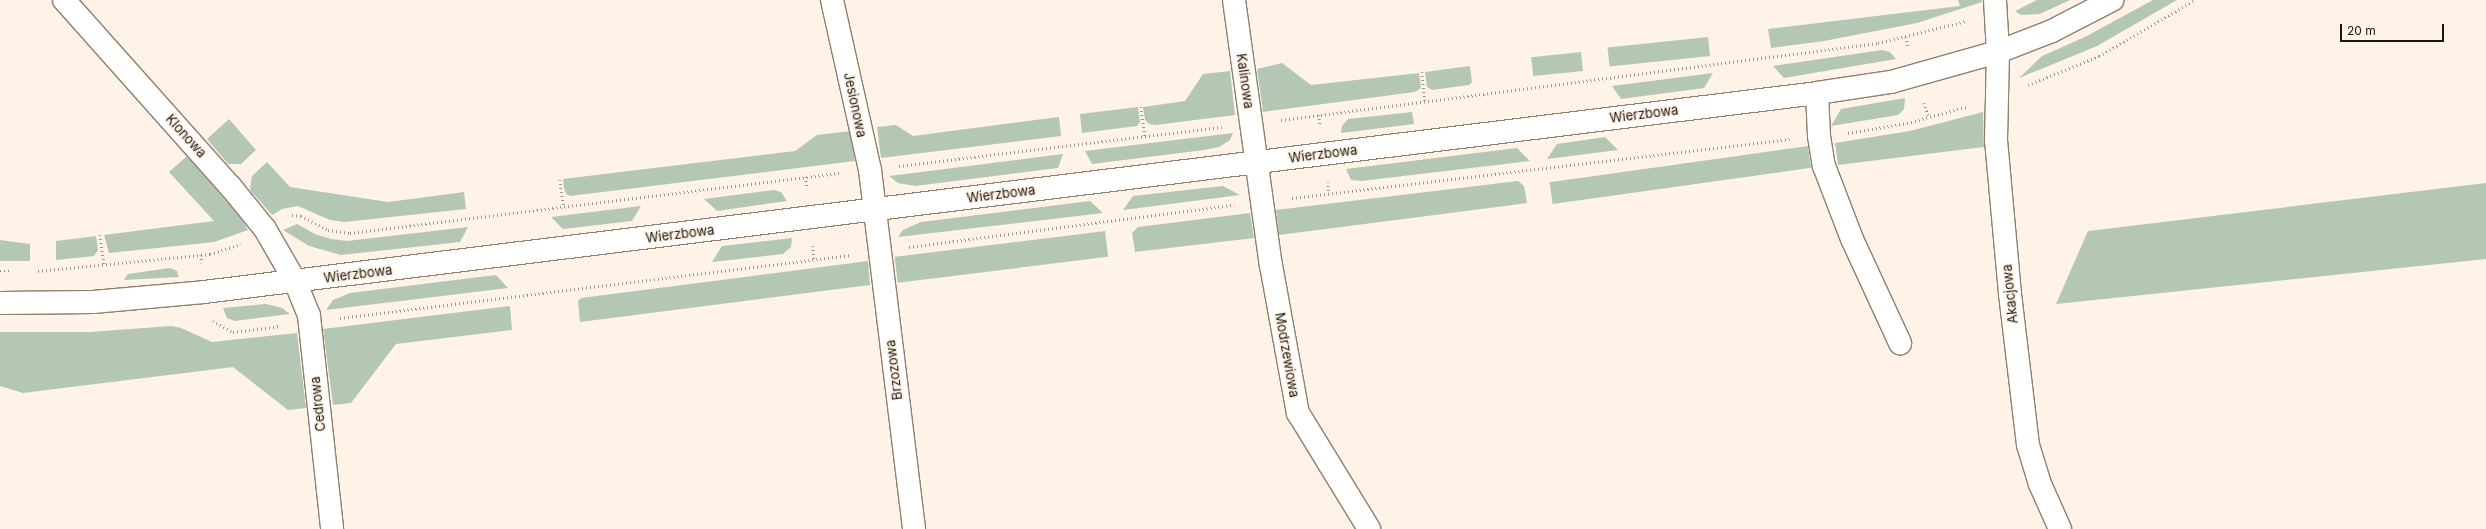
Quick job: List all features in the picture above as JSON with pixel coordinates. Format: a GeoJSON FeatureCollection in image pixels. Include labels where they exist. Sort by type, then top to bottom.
{"type":"FeatureCollection","features":[{"type":"Feature","properties":{"kind":"street","name":"Klonowa"},"geometry":{"type":"LineString","coordinates":[[64,0],[230,186],[264,229],[295,282]]}},
{"type":"Feature","properties":{"kind":"street","name":"Jesionowa"},"geometry":{"type":"LineString","coordinates":[[832,0],[870,170],[875,210]]}},
{"type":"Feature","properties":{"kind":"street","name":"Kalinowa"},"geometry":{"type":"LineString","coordinates":[[1234,0],[1257,162]]}},
{"type":"Feature","properties":{"kind":"street","name":"Akacjowa"},"geometry":{"type":"LineString","coordinates":[[1995,0],[1998,52],[1996,140],[2010,294],[2028,445],[2040,484],[2060,529]]}},
{"type":"Feature","properties":{"kind":"street","name":"Wierzbowa"},"geometry":{"type":"LineString","coordinates":[[0,303],[93,302],[295,282],[1817,93],[1890,82],[1998,52],[2052,31],[2112,0]]}},
{"type":"Feature","properties":{"kind":"street"},"geometry":{"type":"LineString","coordinates":[[1817,93],[1819,136],[1824,166],[1852,239],[1900,343]]}},
{"type":"Feature","properties":{"kind":"street","name":"Modrzewiowa"},"geometry":{"type":"LineString","coordinates":[[1257,162],[1271,265],[1298,413],[1368,529]]}},
{"type":"Feature","properties":{"kind":"street","name":"Brzozowa"},"geometry":{"type":"LineString","coordinates":[[875,210],[914,529]]}},
{"type":"Feature","properties":{"kind":"street","name":"Cedrowa"},"geometry":{"type":"LineString","coordinates":[[295,282],[308,316],[332,529]]}},
{"type":"Feature","properties":{"kind":"path"},"geometry":{"type":"LineString","coordinates":[[2022,87],[2099,56],[2195,0]]}},
{"type":"Feature","properties":{"kind":"path"},"geometry":{"type":"LineString","coordinates":[[1273,121],[1878,43],[1971,19]]}},
{"type":"Feature","properties":{"kind":"path"},"geometry":{"type":"LineString","coordinates":[[1422,72],[1425,101]]}},
{"type":"Feature","properties":{"kind":"path"},"geometry":{"type":"LineString","coordinates":[[1924,100],[1929,118]]}},
{"type":"Feature","properties":{"kind":"path"},"geometry":{"type":"LineString","coordinates":[[1291,198],[1874,129],[1929,118],[1973,105]]}},
{"type":"Feature","properties":{"kind":"path"},"geometry":{"type":"LineString","coordinates":[[1141,107],[1145,136]]}},
{"type":"Feature","properties":{"kind":"path"},"geometry":{"type":"LineString","coordinates":[[891,168],[1228,126]]}},
{"type":"Feature","properties":{"kind":"path"},"geometry":{"type":"LineString","coordinates":[[288,216],[301,216],[328,230],[350,233],[849,172]]}},
{"type":"Feature","properties":{"kind":"path"},"geometry":{"type":"LineString","coordinates":[[560,180],[564,207]]}},
{"type":"Feature","properties":{"kind":"path"},"geometry":{"type":"LineString","coordinates":[[903,248],[1238,204]]}},
{"type":"Feature","properties":{"kind":"path"},"geometry":{"type":"LineString","coordinates":[[100,235],[104,265]]}},
{"type":"Feature","properties":{"kind":"path"},"geometry":{"type":"LineString","coordinates":[[31,271],[210,254],[228,250],[246,241]]}},
{"type":"Feature","properties":{"kind":"path"},"geometry":{"type":"LineString","coordinates":[[338,319],[858,254]]}},
{"type":"Feature","properties":{"kind":"path"},"geometry":{"type":"LineString","coordinates":[[0,271],[18,271]]}},
{"type":"Feature","properties":{"kind":"path"},"geometry":{"type":"LineString","coordinates":[[209,316],[221,328],[233,332],[288,325]]}},
{"type":"Feature","properties":{"kind":"green space"},"geometry":{"type":"Polygon","coordinates":[[[1958,0],[1982,0],[1982,2],[1917,23],[1824,41],[1771,48],[1768,29],[1960,6],[1958,0]]]}},
{"type":"Feature","properties":{"kind":"green space"},"geometry":{"type":"Polygon","coordinates":[[[2037,0],[2070,0],[2040,14],[2021,15],[2015,11],[2037,0]]]}},
{"type":"Feature","properties":{"kind":"green space"},"geometry":{"type":"Polygon","coordinates":[[[2153,0],[2177,0],[2097,46],[2019,78],[2042,56],[2085,37],[2153,0]]]}},
{"type":"Feature","properties":{"kind":"green space"},"geometry":{"type":"Polygon","coordinates":[[[1708,37],[1710,56],[1610,66],[1608,48],[1708,37]]]}},
{"type":"Feature","properties":{"kind":"green space"},"geometry":{"type":"Polygon","coordinates":[[[1882,50],[1890,52],[1896,59],[1784,78],[1773,66],[1882,50]]]}},
{"type":"Feature","properties":{"kind":"green space"},"geometry":{"type":"Polygon","coordinates":[[[1581,52],[1583,71],[1533,76],[1531,57],[1581,52]]]}},
{"type":"Feature","properties":{"kind":"green space"},"geometry":{"type":"Polygon","coordinates":[[[1282,63],[1311,85],[1419,73],[1421,88],[1415,92],[1263,112],[1257,69],[1282,63]]]}},
{"type":"Feature","properties":{"kind":"green space"},"geometry":{"type":"Polygon","coordinates":[[[1470,66],[1472,82],[1469,85],[1432,90],[1427,87],[1425,72],[1470,66]]]}},
{"type":"Feature","properties":{"kind":"green space"},"geometry":{"type":"Polygon","coordinates":[[[1230,71],[1235,115],[1155,125],[1149,124],[1145,120],[1143,107],[1185,101],[1203,74],[1230,71]]]}},
{"type":"Feature","properties":{"kind":"green space"},"geometry":{"type":"Polygon","coordinates":[[[1713,73],[1704,88],[1621,99],[1612,86],[1713,73]]]}},
{"type":"Feature","properties":{"kind":"green space"},"geometry":{"type":"Polygon","coordinates":[[[1905,98],[1904,109],[1898,115],[1831,126],[1841,109],[1905,98]]]}},
{"type":"Feature","properties":{"kind":"green space"},"geometry":{"type":"Polygon","coordinates":[[[1138,107],[1140,122],[1137,126],[1082,133],[1080,114],[1138,107]]]}},
{"type":"Feature","properties":{"kind":"green space"},"geometry":{"type":"Polygon","coordinates":[[[1412,112],[1414,124],[1341,133],[1342,126],[1348,119],[1412,112]]]}},
{"type":"Feature","properties":{"kind":"green space"},"geometry":{"type":"Polygon","coordinates":[[[1983,112],[1984,147],[1838,165],[1835,143],[1910,131],[1983,112]]]}},
{"type":"Feature","properties":{"kind":"green space"},"geometry":{"type":"Polygon","coordinates":[[[1059,117],[1061,136],[881,158],[877,127],[896,125],[913,136],[1059,117]]]}},
{"type":"Feature","properties":{"kind":"green space"},"geometry":{"type":"Polygon","coordinates":[[[229,119],[256,150],[241,164],[228,164],[207,139],[229,119]]]}},
{"type":"Feature","properties":{"kind":"green space"},"geometry":{"type":"Polygon","coordinates":[[[851,131],[855,161],[570,196],[566,194],[564,188],[563,179],[795,151],[817,135],[851,131]]]}},
{"type":"Feature","properties":{"kind":"green space"},"geometry":{"type":"Polygon","coordinates":[[[1233,133],[1230,140],[1219,147],[1092,164],[1085,151],[1233,133]]]}},
{"type":"Feature","properties":{"kind":"green space"},"geometry":{"type":"Polygon","coordinates":[[[1605,137],[1618,150],[1547,159],[1557,144],[1605,137]]]}},
{"type":"Feature","properties":{"kind":"green space"},"geometry":{"type":"Polygon","coordinates":[[[1808,146],[1811,168],[1553,204],[1550,182],[1808,146]]]}},
{"type":"Feature","properties":{"kind":"green space"},"geometry":{"type":"Polygon","coordinates":[[[1517,148],[1530,161],[1361,181],[1351,180],[1346,169],[1517,148]]]}},
{"type":"Feature","properties":{"kind":"green space"},"geometry":{"type":"Polygon","coordinates":[[[1063,154],[1058,168],[915,186],[898,183],[889,176],[1063,154]]]}},
{"type":"Feature","properties":{"kind":"green space"},"geometry":{"type":"Polygon","coordinates":[[[187,156],[241,218],[248,230],[214,242],[109,253],[104,235],[214,221],[169,172],[187,156]]]}},
{"type":"Feature","properties":{"kind":"green space"},"geometry":{"type":"Polygon","coordinates":[[[267,162],[290,187],[388,202],[464,192],[466,209],[344,222],[330,220],[298,206],[282,209],[272,215],[250,190],[252,176],[267,162]]]}},
{"type":"Feature","properties":{"kind":"green space"},"geometry":{"type":"Polygon","coordinates":[[[1518,181],[1524,186],[1527,203],[1279,235],[1276,210],[1518,181]]]}},
{"type":"Feature","properties":{"kind":"green space"},"geometry":{"type":"Polygon","coordinates":[[[2486,183],[2486,259],[2056,304],[2088,231],[2486,183]]]}},
{"type":"Feature","properties":{"kind":"green space"},"geometry":{"type":"Polygon","coordinates":[[[1223,186],[1240,195],[1123,210],[1133,196],[1223,186]]]}},
{"type":"Feature","properties":{"kind":"green space"},"geometry":{"type":"Polygon","coordinates":[[[774,190],[781,192],[787,201],[717,211],[704,199],[774,190]]]}},
{"type":"Feature","properties":{"kind":"green space"},"geometry":{"type":"Polygon","coordinates":[[[1090,201],[1103,213],[898,237],[903,230],[921,222],[1090,201]]]}},
{"type":"Feature","properties":{"kind":"green space"},"geometry":{"type":"Polygon","coordinates":[[[641,206],[632,221],[563,229],[551,217],[641,206]]]}},
{"type":"Feature","properties":{"kind":"green space"},"geometry":{"type":"Polygon","coordinates":[[[1250,213],[1254,238],[1135,252],[1132,233],[1138,227],[1250,213]]]}},
{"type":"Feature","properties":{"kind":"green space"},"geometry":{"type":"Polygon","coordinates":[[[297,224],[315,234],[331,239],[347,241],[468,227],[460,242],[341,255],[309,246],[283,230],[297,224]]]}},
{"type":"Feature","properties":{"kind":"green space"},"geometry":{"type":"Polygon","coordinates":[[[1105,231],[1108,257],[898,283],[895,257],[1105,231]]]}},
{"type":"Feature","properties":{"kind":"green space"},"geometry":{"type":"Polygon","coordinates":[[[96,236],[98,250],[94,256],[56,260],[56,241],[96,236]]]}},
{"type":"Feature","properties":{"kind":"green space"},"geometry":{"type":"Polygon","coordinates":[[[792,238],[791,247],[783,254],[712,262],[722,246],[792,238]]]}},
{"type":"Feature","properties":{"kind":"green space"},"geometry":{"type":"Polygon","coordinates":[[[0,240],[30,244],[30,261],[0,261],[0,240]]]}},
{"type":"Feature","properties":{"kind":"green space"},"geometry":{"type":"Polygon","coordinates":[[[868,261],[870,285],[580,322],[578,301],[581,298],[868,261]]]}},
{"type":"Feature","properties":{"kind":"green space"},"geometry":{"type":"Polygon","coordinates":[[[170,268],[177,271],[179,277],[124,280],[128,274],[170,268]]]}},
{"type":"Feature","properties":{"kind":"green space"},"geometry":{"type":"Polygon","coordinates":[[[496,275],[508,288],[326,310],[333,300],[350,293],[496,275]]]}},
{"type":"Feature","properties":{"kind":"green space"},"geometry":{"type":"Polygon","coordinates":[[[266,304],[282,308],[290,314],[235,321],[227,318],[223,308],[266,304]]]}},
{"type":"Feature","properties":{"kind":"green space"},"geometry":{"type":"Polygon","coordinates":[[[510,306],[512,330],[396,344],[351,403],[333,405],[323,329],[510,306]]]}},
{"type":"Feature","properties":{"kind":"green space"},"geometry":{"type":"Polygon","coordinates":[[[171,326],[181,328],[212,342],[297,333],[306,408],[288,410],[233,367],[23,393],[0,386],[0,332],[90,332],[171,326]]]}}]}
